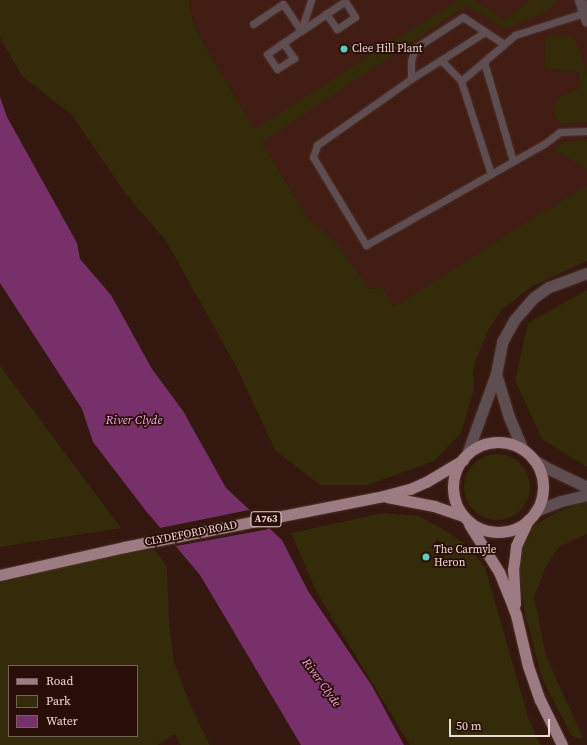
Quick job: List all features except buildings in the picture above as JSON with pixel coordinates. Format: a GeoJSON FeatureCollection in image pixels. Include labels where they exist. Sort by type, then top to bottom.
{"type":"FeatureCollection","features":[{"type":"Feature","properties":{"kind":"main road"},"geometry":{"type":"LineString","coordinates":[[465,518],[480,529],[494,532],[508,531],[522,525],[528,520],[540,503],[543,488],[541,473],[534,460],[523,450],[509,444],[494,442],[480,446],[465,457],[458,466],[453,480],[453,495],[458,509],[499,572],[516,615],[528,666],[540,700],[562,745]]}},
{"type":"Feature","properties":{"kind":"main road","name":"CLYDEFORD ROAD"},"geometry":{"type":"LineString","coordinates":[[0,575],[148,542],[383,496],[410,489],[426,482],[465,457]]}},
{"type":"Feature","properties":{"kind":"main road","name":"CLYDEFORD ROAD"},"geometry":{"type":"LineString","coordinates":[[383,496],[434,506],[465,518]]}},
{"type":"Feature","properties":{"kind":"main road"},"geometry":{"type":"LineString","coordinates":[[516,615],[513,570],[514,556],[516,546],[528,520]]}},
{"type":"Feature","properties":{"kind":"street"},"geometry":{"type":"LineString","coordinates":[[580,0],[586,17]]}},
{"type":"Feature","properties":{"kind":"street"},"geometry":{"type":"LineString","coordinates":[[465,457],[496,374],[502,342],[514,320],[533,298],[549,287],[587,273]]}},
{"type":"Feature","properties":{"kind":"street"},"geometry":{"type":"LineString","coordinates":[[496,374],[509,417],[523,450]]}},
{"type":"Feature","properties":{"kind":"street"},"geometry":{"type":"LineString","coordinates":[[534,460],[549,469],[587,487]]}},
{"type":"Feature","properties":{"kind":"street"},"geometry":{"type":"LineString","coordinates":[[535,511],[561,501],[587,495]]}},
{"type":"Feature","properties":{"kind":"lane"},"geometry":{"type":"LineString","coordinates":[[301,31],[311,0]]}},
{"type":"Feature","properties":{"kind":"lane"},"geometry":{"type":"LineString","coordinates":[[253,24],[283,4],[301,31]]}},
{"type":"Feature","properties":{"kind":"lane"},"geometry":{"type":"LineString","coordinates":[[283,43],[326,14]]}},
{"type":"Feature","properties":{"kind":"lane"},"geometry":{"type":"LineString","coordinates":[[461,81],[515,35],[586,17]]}},
{"type":"Feature","properties":{"kind":"lane"},"geometry":{"type":"LineString","coordinates":[[411,79],[411,61],[415,48],[463,18],[504,44]]}},
{"type":"Feature","properties":{"kind":"lane"},"geometry":{"type":"LineString","coordinates":[[485,32],[411,79],[317,145],[313,157],[366,245],[491,174],[560,132],[587,130]]}},
{"type":"Feature","properties":{"kind":"lane"},"geometry":{"type":"LineString","coordinates":[[441,60],[461,81],[491,174]]}},
{"type":"Feature","properties":{"kind":"lane"},"geometry":{"type":"LineString","coordinates":[[484,62],[513,161]]}},
{"type":"Feature","properties":{"kind":"shaded area"},"geometry":{"type":"Polygon","coordinates":[[[189,0],[587,0],[587,224],[373,323],[254,130],[194,25],[189,0]]]}},
{"type":"Feature","properties":{"kind":"green space"},"geometry":{"type":"Polygon","coordinates":[[[0,0],[189,0],[194,26],[254,129],[458,0],[472,0],[496,13],[503,21],[530,0],[557,0],[554,5],[545,12],[510,27],[503,27],[467,5],[262,143],[310,221],[337,243],[369,289],[382,288],[394,307],[524,224],[587,186],[587,261],[531,287],[501,310],[488,331],[476,359],[473,372],[474,389],[461,433],[434,461],[368,485],[320,485],[275,450],[236,366],[166,241],[126,194],[71,114],[22,76],[0,38],[0,0]]]}},
{"type":"Feature","properties":{"kind":"green space"},"geometry":{"type":"Polygon","coordinates":[[[546,36],[570,36],[576,41],[587,75],[587,122],[561,124],[555,116],[554,105],[559,97],[580,88],[579,73],[544,67],[546,36]]]}},
{"type":"Feature","properties":{"kind":"green space"},"geometry":{"type":"Polygon","coordinates":[[[587,140],[587,169],[553,149],[566,141],[587,140]]]}},
{"type":"Feature","properties":{"kind":"green space"},"geometry":{"type":"Polygon","coordinates":[[[587,290],[587,467],[542,439],[515,380],[528,323],[587,290]]]}},
{"type":"Feature","properties":{"kind":"green space"},"geometry":{"type":"Polygon","coordinates":[[[0,365],[9,378],[121,528],[0,547],[0,365]]]}},
{"type":"Feature","properties":{"kind":"green space"},"geometry":{"type":"Polygon","coordinates":[[[497,454],[510,457],[520,464],[527,474],[530,487],[527,500],[520,510],[510,517],[497,520],[484,517],[474,510],[467,500],[464,487],[467,474],[474,464],[484,457],[497,454]]]}},
{"type":"Feature","properties":{"kind":"green space"},"geometry":{"type":"Polygon","coordinates":[[[580,503],[587,503],[587,534],[560,546],[547,564],[534,597],[546,656],[583,738],[579,739],[571,735],[542,678],[525,614],[519,570],[522,544],[534,525],[557,512],[580,503]]]}},
{"type":"Feature","properties":{"kind":"green space"},"geometry":{"type":"Polygon","coordinates":[[[383,513],[419,516],[446,531],[468,546],[485,567],[529,720],[541,745],[410,745],[317,593],[291,533],[383,513]]]}},
{"type":"Feature","properties":{"kind":"green space"},"geometry":{"type":"Polygon","coordinates":[[[153,550],[158,553],[167,567],[169,622],[174,662],[189,702],[210,745],[181,745],[175,734],[157,745],[0,745],[0,580],[89,559],[153,550]]]}},
{"type":"Feature","properties":{"kind":"water","name":"River Clyde"},"geometry":{"type":"Polygon","coordinates":[[[0,97],[7,117],[77,243],[80,259],[111,295],[152,369],[183,411],[226,488],[282,540],[308,591],[372,686],[404,745],[301,745],[200,575],[146,511],[93,442],[82,409],[0,283],[0,97]]]}},
{"type":"Feature","properties":{"kind":"pier"},"geometry":{"type":"Polygon","coordinates":[[[249,510],[269,529],[176,546],[160,528],[249,510]]]}},
{"type":"Feature","properties":{"kind":"place","name":"Clee Hill Plant"},"geometry":{"type":"Point","coordinates":[344,49]}},
{"type":"Feature","properties":{"kind":"place","name":"The Carmyle Heron"},"geometry":{"type":"Point","coordinates":[426,557]}}]}
